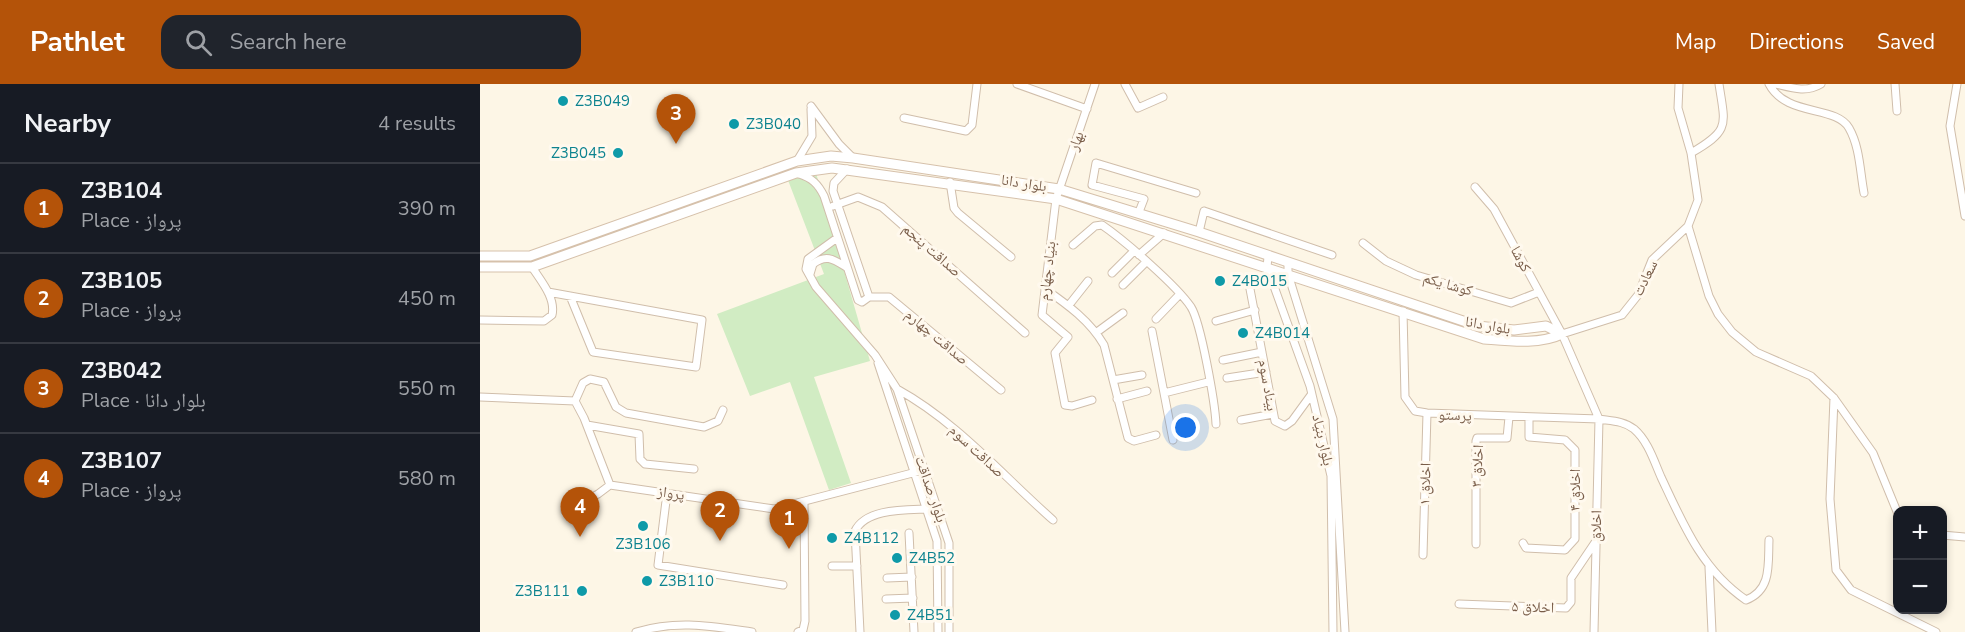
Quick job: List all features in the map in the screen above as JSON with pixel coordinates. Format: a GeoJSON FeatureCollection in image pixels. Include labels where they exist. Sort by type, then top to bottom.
{"type":"FeatureCollection","features":[{"type":"Feature","properties":{"kind":"street"},"geometry":{"type":"LineString","coordinates":[[904,118],[966,131],[972,125],[977,84]]}},
{"type":"Feature","properties":{"kind":"street"},"geometry":{"type":"LineString","coordinates":[[1017,84],[1087,109]]}},
{"type":"Feature","properties":{"kind":"street","name":"بهار"},"geometry":{"type":"LineString","coordinates":[[1056,199],[1095,84]]}},
{"type":"Feature","properties":{"kind":"street"},"geometry":{"type":"LineString","coordinates":[[1125,84],[1138,108],[1163,97]]}},
{"type":"Feature","properties":{"kind":"street","name":"سعادت"},"geometry":{"type":"LineString","coordinates":[[1562,334],[1622,315],[1638,295],[1652,260],[1688,226],[1698,200],[1690,153],[1678,108],[1679,84]]}},
{"type":"Feature","properties":{"kind":"street"},"geometry":{"type":"LineString","coordinates":[[1690,153],[1722,130],[1725,117],[1719,84]]}},
{"type":"Feature","properties":{"kind":"street"},"geometry":{"type":"LineString","coordinates":[[1769,84],[1784,102],[1838,119],[1848,126],[1855,143],[1864,193]]}},
{"type":"Feature","properties":{"kind":"street"},"geometry":{"type":"LineString","coordinates":[[1776,84],[1801,90],[1813,89],[1821,84]]}},
{"type":"Feature","properties":{"kind":"street"},"geometry":{"type":"LineString","coordinates":[[1895,84],[1897,111]]}},
{"type":"Feature","properties":{"kind":"street"},"geometry":{"type":"LineString","coordinates":[[1957,84],[1950,126],[1965,216]]}},
{"type":"Feature","properties":{"kind":"street"},"geometry":{"type":"LineString","coordinates":[[797,161],[812,136],[811,106],[839,144],[853,158]]}},
{"type":"Feature","properties":{"kind":"street","name":"بلوار دانا"},"geometry":{"type":"LineString","coordinates":[[480,256],[530,256],[797,161],[831,156],[1059,189],[1199,232],[1267,262]]}},
{"type":"Feature","properties":{"kind":"street"},"geometry":{"type":"LineString","coordinates":[[1139,212],[1144,199],[1092,185],[1096,163],[1196,193]]}},
{"type":"Feature","properties":{"kind":"street","name":"بلوار دانا"},"geometry":{"type":"LineString","coordinates":[[480,267],[532,267],[796,173],[816,169],[847,169],[1056,199],[1267,262],[1484,339],[1512,342],[1553,339],[1562,334]]}},
{"type":"Feature","properties":{"kind":"street"},"geometry":{"type":"LineString","coordinates":[[796,173],[809,177],[818,185],[828,208],[858,300],[866,302],[868,297],[836,204],[834,183],[847,169]]}},
{"type":"Feature","properties":{"kind":"street"},"geometry":{"type":"LineString","coordinates":[[950,182],[954,208],[958,213],[1011,257]]}},
{"type":"Feature","properties":{"kind":"street","name":"کوشا"},"geometry":{"type":"LineString","coordinates":[[1475,187],[1494,209],[1562,334]]}},
{"type":"Feature","properties":{"kind":"street","name":"صداقت پنجم"},"geometry":{"type":"LineString","coordinates":[[828,208],[858,197],[882,207],[1025,333]]}},
{"type":"Feature","properties":{"kind":"street","name":"بنیاد چهارم"},"geometry":{"type":"LineString","coordinates":[[1056,199],[1042,315],[1068,337],[1054,352],[1064,402],[1068,407],[1092,400]]}},
{"type":"Feature","properties":{"kind":"street"},"geometry":{"type":"LineString","coordinates":[[1199,232],[1204,211],[1332,255]]}},
{"type":"Feature","properties":{"kind":"street"},"geometry":{"type":"LineString","coordinates":[[1073,245],[1100,224],[1137,253],[1191,306],[1199,325],[1216,424]]}},
{"type":"Feature","properties":{"kind":"street"},"geometry":{"type":"LineString","coordinates":[[1688,226],[1709,296],[1718,314],[1732,332],[1756,352],[1811,376],[1834,398],[1873,453],[1895,506]]}},
{"type":"Feature","properties":{"kind":"street"},"geometry":{"type":"LineString","coordinates":[[1112,273],[1164,232]]}},
{"type":"Feature","properties":{"kind":"street"},"geometry":{"type":"LineString","coordinates":[[809,277],[806,269],[808,259],[837,238]]}},
{"type":"Feature","properties":{"kind":"street","name":"کوشا یکم"},"geometry":{"type":"LineString","coordinates":[[1363,243],[1386,261],[1416,275],[1511,303],[1539,292]]}},
{"type":"Feature","properties":{"kind":"street"},"geometry":{"type":"LineString","coordinates":[[809,277],[813,264],[825,257],[832,258],[846,267]]}},
{"type":"Feature","properties":{"kind":"street"},"geometry":{"type":"LineString","coordinates":[[1123,285],[1146,262]]}},
{"type":"Feature","properties":{"kind":"street","name":"بلوار بنیاد"},"geometry":{"type":"LineString","coordinates":[[1267,262],[1310,386],[1331,476],[1333,632]]}},
{"type":"Feature","properties":{"kind":"street"},"geometry":{"type":"LineString","coordinates":[[480,320],[544,321],[552,315],[554,309],[548,292],[532,267]]}},
{"type":"Feature","properties":{"kind":"street","name":"بلوار دانا"},"geometry":{"type":"LineString","coordinates":[[1288,269],[1478,326],[1514,330],[1546,326],[1562,334]]}},
{"type":"Feature","properties":{"kind":"street","name":"بلوار بنیاد"},"geometry":{"type":"LineString","coordinates":[[1288,269],[1333,419],[1345,632]]}},
{"type":"Feature","properties":{"kind":"street","name":"بلوار صداقت"},"geometry":{"type":"LineString","coordinates":[[809,277],[875,355],[897,389],[949,543],[950,632]]}},
{"type":"Feature","properties":{"kind":"street"},"geometry":{"type":"LineString","coordinates":[[1069,305],[1088,281]]}},
{"type":"Feature","properties":{"kind":"street"},"geometry":{"type":"LineString","coordinates":[[1045,289],[1069,305],[1096,332],[1104,345],[1128,438],[1134,441],[1156,435]]}},
{"type":"Feature","properties":{"kind":"street","name":"بیناد سوم"},"geometry":{"type":"LineString","coordinates":[[1250,289],[1274,414],[1279,425],[1285,426],[1292,421],[1311,398],[1310,386]]}},
{"type":"Feature","properties":{"kind":"street"},"geometry":{"type":"LineString","coordinates":[[548,292],[570,296],[702,320],[696,368],[593,352],[570,296]]}},
{"type":"Feature","properties":{"kind":"street"},"geometry":{"type":"LineString","coordinates":[[1156,319],[1179,295]]}},
{"type":"Feature","properties":{"kind":"street","name":"صداقت چهارم"},"geometry":{"type":"LineString","coordinates":[[868,297],[889,297],[1001,390]]}},
{"type":"Feature","properties":{"kind":"street"},"geometry":{"type":"LineString","coordinates":[[1216,321],[1255,310]]}},
{"type":"Feature","properties":{"kind":"street","name":"پرستو"},"geometry":{"type":"LineString","coordinates":[[1403,311],[1405,397],[1415,411],[1427,414],[1599,419],[1623,423],[1639,434],[1646,444],[1685,529],[1709,567],[1733,592],[1746,600],[1756,596],[1767,581],[1769,540]]}},
{"type":"Feature","properties":{"kind":"street"},"geometry":{"type":"LineString","coordinates":[[1096,332],[1122,313]]}},
{"type":"Feature","properties":{"kind":"street"},"geometry":{"type":"LineString","coordinates":[[1152,331],[1173,440]]}},
{"type":"Feature","properties":{"kind":"street"},"geometry":{"type":"LineString","coordinates":[[1562,334],[1599,419]]}},
{"type":"Feature","properties":{"kind":"street"},"geometry":{"type":"LineString","coordinates":[[1223,360],[1262,352]]}},
{"type":"Feature","properties":{"kind":"street","name":"بلوار صداقت"},"geometry":{"type":"LineString","coordinates":[[875,355],[913,473],[928,508],[937,541],[939,632]]}},
{"type":"Feature","properties":{"kind":"street"},"geometry":{"type":"LineString","coordinates":[[1227,378],[1266,372]]}},
{"type":"Feature","properties":{"kind":"street"},"geometry":{"type":"LineString","coordinates":[[1113,380],[1142,375]]}},
{"type":"Feature","properties":{"kind":"street"},"geometry":{"type":"LineString","coordinates":[[575,401],[583,383],[590,379],[604,382],[615,406],[626,413],[704,427],[718,421],[723,410]]}},
{"type":"Feature","properties":{"kind":"street"},"geometry":{"type":"LineString","coordinates":[[1164,393],[1209,382]]}},
{"type":"Feature","properties":{"kind":"street","name":"صداقت سوم"},"geometry":{"type":"LineString","coordinates":[[897,389],[924,404],[958,432],[1053,520]]}},
{"type":"Feature","properties":{"kind":"street"},"geometry":{"type":"LineString","coordinates":[[1117,399],[1148,391]]}},
{"type":"Feature","properties":{"kind":"street"},"geometry":{"type":"LineString","coordinates":[[480,397],[575,401]]}},
{"type":"Feature","properties":{"kind":"street"},"geometry":{"type":"LineString","coordinates":[[1834,398],[1830,499],[1836,570],[1851,590],[1935,632]]}},
{"type":"Feature","properties":{"kind":"street"},"geometry":{"type":"LineString","coordinates":[[565,511],[610,485],[587,425],[575,401]]}},
{"type":"Feature","properties":{"kind":"street"},"geometry":{"type":"LineString","coordinates":[[1241,420],[1274,414]]}},
{"type":"Feature","properties":{"kind":"street","name":"اخلاق ۱"},"geometry":{"type":"LineString","coordinates":[[1423,555],[1427,414]]}},
{"type":"Feature","properties":{"kind":"street","name":"اخلاق ۳"},"geometry":{"type":"LineString","coordinates":[[1476,544],[1476,441],[1477,438],[1507,438],[1509,417]]}},
{"type":"Feature","properties":{"kind":"street","name":"اخلاق ۴"},"geometry":{"type":"LineString","coordinates":[[1523,543],[1526,548],[1555,551],[1565,550],[1575,539],[1575,450],[1565,440],[1529,437],[1529,418]]}},
{"type":"Feature","properties":{"kind":"street","name":"اخلاق"},"geometry":{"type":"LineString","coordinates":[[1594,632],[1599,419]]}},
{"type":"Feature","properties":{"kind":"street"},"geometry":{"type":"LineString","coordinates":[[587,425],[639,434],[640,459],[645,464],[694,469]]}},
{"type":"Feature","properties":{"kind":"street","name":"پرواز"},"geometry":{"type":"LineString","coordinates":[[610,485],[774,509],[924,470]]}},
{"type":"Feature","properties":{"kind":"street"},"geometry":{"type":"LineString","coordinates":[[667,493],[658,565],[783,585]]}},
{"type":"Feature","properties":{"kind":"street"},"geometry":{"type":"LineString","coordinates":[[798,632],[803,630],[805,621],[804,502]]}},
{"type":"Feature","properties":{"kind":"street"},"geometry":{"type":"LineString","coordinates":[[860,632],[855,531],[861,522],[883,513],[928,508]]}},
{"type":"Feature","properties":{"kind":"street"},"geometry":{"type":"LineString","coordinates":[[909,533],[915,632]]}},
{"type":"Feature","properties":{"kind":"street"},"geometry":{"type":"LineString","coordinates":[[1947,535],[1965,537]]}},
{"type":"Feature","properties":{"kind":"street","name":"اخلاق ۵"},"geometry":{"type":"LineString","coordinates":[[1459,604],[1566,608],[1571,602],[1573,573],[1596,541]]}},
{"type":"Feature","properties":{"kind":"street"},"geometry":{"type":"LineString","coordinates":[[832,567],[857,566]]}},
{"type":"Feature","properties":{"kind":"street"},"geometry":{"type":"LineString","coordinates":[[1709,567],[1712,632]]}},
{"type":"Feature","properties":{"kind":"street"},"geometry":{"type":"LineString","coordinates":[[887,578],[912,577]]}},
{"type":"Feature","properties":{"kind":"street"},"geometry":{"type":"LineString","coordinates":[[886,599],[913,598]]}},
{"type":"Feature","properties":{"kind":"street"},"geometry":{"type":"LineString","coordinates":[[636,632],[668,624],[687,623],[752,632]]}},
{"type":"Feature","properties":{"kind":"green space"},"geometry":{"type":"Polygon","coordinates":[[[814,166],[870,361],[814,377],[851,483],[829,490],[790,382],[750,396],[717,314],[824,274],[786,175],[814,166]]]}},
{"type":"Feature","properties":{"kind":"place","name":"Z3B049"},"geometry":{"type":"Point","coordinates":[563,101]}},
{"type":"Feature","properties":{"kind":"place","name":"Z3B040"},"geometry":{"type":"Point","coordinates":[734,124]}},
{"type":"Feature","properties":{"kind":"place","name":"Z3B042"},"geometry":{"type":"Point","coordinates":[676,144]}},
{"type":"Feature","properties":{"kind":"place","name":"Z3B045"},"geometry":{"type":"Point","coordinates":[618,153]}},
{"type":"Feature","properties":{"kind":"place","name":"Z4B015"},"geometry":{"type":"Point","coordinates":[1220,281]}},
{"type":"Feature","properties":{"kind":"place","name":"Z4B014"},"geometry":{"type":"Point","coordinates":[1243,333]}},
{"type":"Feature","properties":{"kind":"place","name":"Z3B106"},"geometry":{"type":"Point","coordinates":[643,526]}},
{"type":"Feature","properties":{"kind":"place","name":"Z3B107"},"geometry":{"type":"Point","coordinates":[580,537]}},
{"type":"Feature","properties":{"kind":"place","name":"Z4B112"},"geometry":{"type":"Point","coordinates":[832,538]}},
{"type":"Feature","properties":{"kind":"place","name":"Z3B105"},"geometry":{"type":"Point","coordinates":[720,541]}},
{"type":"Feature","properties":{"kind":"place","name":"Z3B104"},"geometry":{"type":"Point","coordinates":[789,549]}},
{"type":"Feature","properties":{"kind":"place","name":"Z4B52"},"geometry":{"type":"Point","coordinates":[897,558]}},
{"type":"Feature","properties":{"kind":"place","name":"Z3B110"},"geometry":{"type":"Point","coordinates":[647,581]}},
{"type":"Feature","properties":{"kind":"place","name":"Z3B111"},"geometry":{"type":"Point","coordinates":[582,591]}},
{"type":"Feature","properties":{"kind":"place","name":"Z4B51"},"geometry":{"type":"Point","coordinates":[895,615]}}]}
